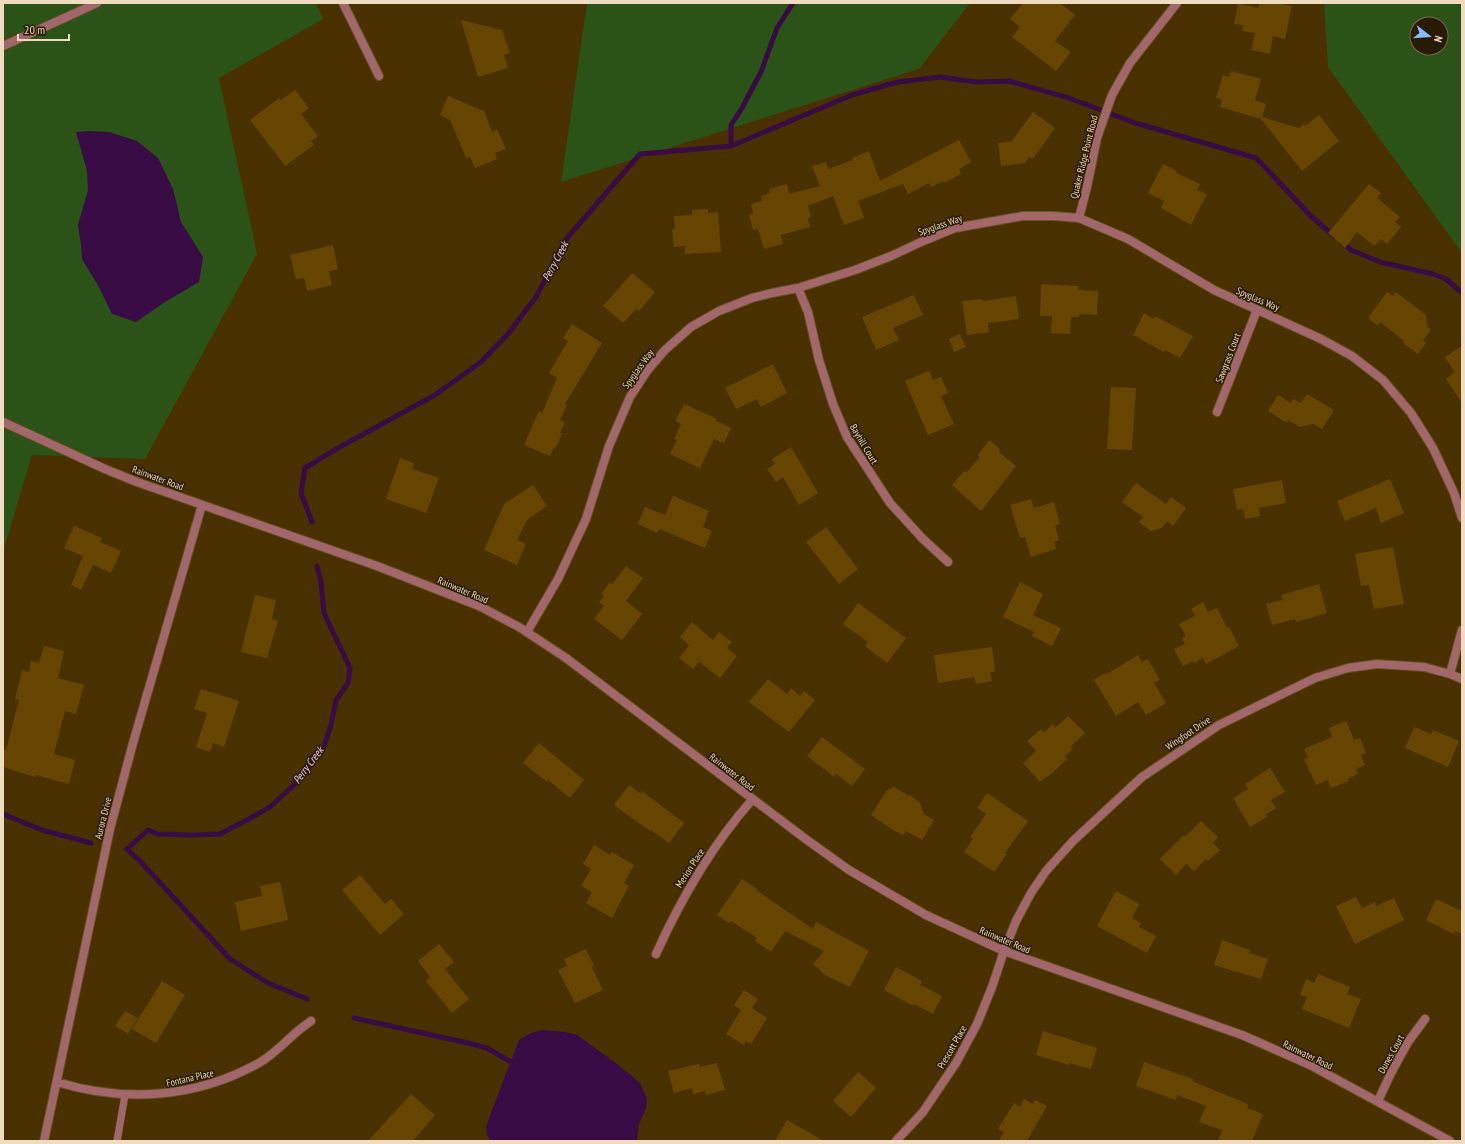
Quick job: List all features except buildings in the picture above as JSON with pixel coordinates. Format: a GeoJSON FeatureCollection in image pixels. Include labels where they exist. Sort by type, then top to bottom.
{"type":"FeatureCollection","features":[{"type":"Feature","properties":{"kind":"street"},"geometry":{"type":"LineString","coordinates":[[3,46],[97,3]]}},
{"type":"Feature","properties":{"kind":"street"},"geometry":{"type":"LineString","coordinates":[[343,3],[379,76]]}},
{"type":"Feature","properties":{"kind":"street","name":"Quaker Ridge Point Road"},"geometry":{"type":"LineString","coordinates":[[1079,218],[1097,138],[1112,95],[1130,63],[1177,3]]}},
{"type":"Feature","properties":{"kind":"street","name":"Spyglass Way"},"geometry":{"type":"LineString","coordinates":[[527,632],[558,579],[586,519],[609,446],[630,397],[647,371],[665,350],[690,327],[719,311],[752,298],[798,288],[891,256],[955,228],[1022,216],[1079,218],[1128,239],[1214,290],[1321,338],[1352,356],[1383,380],[1411,413],[1433,448],[1454,493],[1462,518]]}},
{"type":"Feature","properties":{"kind":"street","name":"Bayhill Court"},"geometry":{"type":"LineString","coordinates":[[798,288],[808,312],[818,360],[833,404],[847,437],[890,503],[922,538],[948,562]]}},
{"type":"Feature","properties":{"kind":"street","name":"Sawgrass Court"},"geometry":{"type":"LineString","coordinates":[[1217,412],[1257,310]]}},
{"type":"Feature","properties":{"kind":"street","name":"Rainwater Road"},"geometry":{"type":"LineString","coordinates":[[3,422],[105,469],[415,580],[479,606],[527,632],[566,658],[752,800],[849,870],[884,891],[926,914],[1004,951],[1242,1035],[1310,1066],[1378,1101],[1450,1141]]}},
{"type":"Feature","properties":{"kind":"street","name":"Aurora Drive"},"geometry":{"type":"LineString","coordinates":[[44,1141],[115,809],[202,505]]}},
{"type":"Feature","properties":{"kind":"street"},"geometry":{"type":"LineString","coordinates":[[1450,674],[1462,630]]}},
{"type":"Feature","properties":{"kind":"street","name":"Wingfoot Drive"},"geometry":{"type":"LineString","coordinates":[[1004,951],[1016,921],[1031,893],[1046,871],[1073,841],[1142,777],[1219,725],[1315,678],[1348,668],[1378,664],[1424,668],[1450,674],[1462,679]]}},
{"type":"Feature","properties":{"kind":"street","name":"Merion Place"},"geometry":{"type":"LineString","coordinates":[[656,954],[670,923],[693,880],[736,818],[752,800]]}},
{"type":"Feature","properties":{"kind":"street","name":"Prescott Place"},"geometry":{"type":"LineString","coordinates":[[896,1141],[923,1112],[956,1063],[977,1024],[1004,951]]}},
{"type":"Feature","properties":{"kind":"street","name":"Dunes Court"},"geometry":{"type":"LineString","coordinates":[[1378,1101],[1408,1042],[1425,1019]]}},
{"type":"Feature","properties":{"kind":"street","name":"Fontana Place"},"geometry":{"type":"LineString","coordinates":[[56,1082],[78,1089],[115,1095],[164,1094],[199,1087],[220,1081],[260,1063],[311,1021]]}},
{"type":"Feature","properties":{"kind":"lane"},"geometry":{"type":"LineString","coordinates":[[117,1141],[125,1095]]}},
{"type":"Feature","properties":{"kind":"green space"},"geometry":{"type":"Polygon","coordinates":[[[3,3],[316,3],[323,19],[219,78],[257,254],[145,459],[32,455],[3,552],[3,3]]]}},
{"type":"Feature","properties":{"kind":"green space"},"geometry":{"type":"Polygon","coordinates":[[[587,3],[970,3],[919,69],[561,182],[587,3]]]}},
{"type":"Feature","properties":{"kind":"green space"},"geometry":{"type":"Polygon","coordinates":[[[1324,3],[1462,3],[1462,253],[1328,67],[1324,3]]]}},
{"type":"Feature","properties":{"kind":"shaded area"},"geometry":{"type":"Polygon","coordinates":[[[76,132],[109,132],[137,141],[158,158],[173,189],[181,222],[203,257],[199,282],[165,302],[136,322],[112,314],[99,287],[82,259],[78,225],[88,190],[87,171],[76,132]]]}},
{"type":"Feature","properties":{"kind":"shaded area"},"geometry":{"type":"Polygon","coordinates":[[[543,1030],[565,1032],[577,1035],[639,1082],[647,1100],[646,1108],[639,1124],[637,1141],[490,1140],[487,1135],[486,1126],[519,1040],[531,1033],[543,1030]]]}},
{"type":"Feature","properties":{"kind":"waterway","name":"Perry Creek"},"geometry":{"type":"LineString","coordinates":[[731,146],[731,125],[761,72],[777,28],[793,3]]}},
{"type":"Feature","properties":{"kind":"waterway"},"geometry":{"type":"LineString","coordinates":[[312,522],[301,493],[305,468],[338,448],[435,395],[481,362],[508,334],[536,297],[567,238],[640,154],[731,146],[852,95],[898,82],[940,77],[976,82],[1009,81],[1069,98],[1132,122],[1256,158],[1312,217],[1334,236]]}},
{"type":"Feature","properties":{"kind":"waterway"},"geometry":{"type":"LineString","coordinates":[[1341,242],[1351,250],[1380,262],[1433,274],[1446,279],[1462,293]]}},
{"type":"Feature","properties":{"kind":"waterway","name":"Perry Creek"},"geometry":{"type":"LineString","coordinates":[[307,999],[268,983],[230,959],[141,862],[127,849],[148,830],[157,834],[220,834],[270,807],[294,785],[314,761],[324,746],[331,725],[336,700],[348,683],[350,668],[324,613],[321,582],[317,566]]}},
{"type":"Feature","properties":{"kind":"waterway","name":"Perry Creek"},"geometry":{"type":"LineString","coordinates":[[3,814],[42,830],[91,843]]}},
{"type":"Feature","properties":{"kind":"waterway"},"geometry":{"type":"LineString","coordinates":[[354,1018],[487,1048],[511,1062]]}}]}
